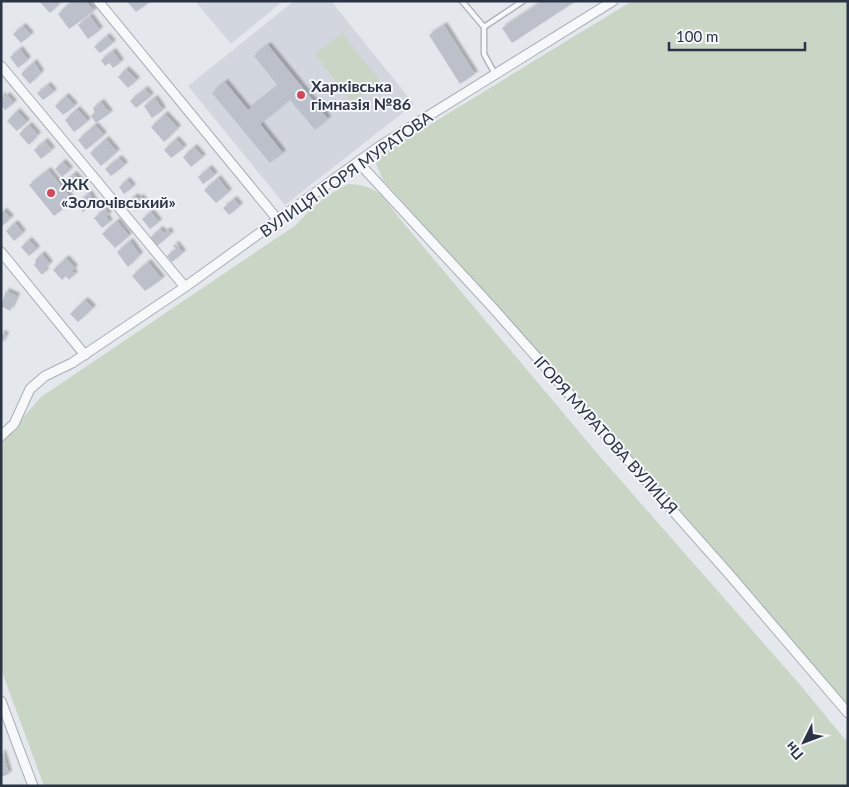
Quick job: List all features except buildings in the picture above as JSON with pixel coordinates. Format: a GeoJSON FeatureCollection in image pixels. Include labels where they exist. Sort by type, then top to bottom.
{"type":"FeatureCollection","features":[{"type":"Feature","properties":{"kind":"street"},"geometry":{"type":"LineString","coordinates":[[98,1],[278,220]]}},
{"type":"Feature","properties":{"kind":"street","name":"ВУЛИЦЯ ІГОРЯ МУРАТОВА"},"geometry":{"type":"LineString","coordinates":[[1,436],[14,424],[30,389],[37,382],[84,355],[185,287],[380,146],[613,1]]}},
{"type":"Feature","properties":{"kind":"street"},"geometry":{"type":"LineString","coordinates":[[1,66],[185,287]]}},
{"type":"Feature","properties":{"kind":"street","name":"ІГОРЯ МУРАТОВА ВУЛИЦЯ"},"geometry":{"type":"LineString","coordinates":[[358,162],[500,315],[729,574],[848,713]]}},
{"type":"Feature","properties":{"kind":"street"},"geometry":{"type":"LineString","coordinates":[[1,252],[84,355]]}},
{"type":"Feature","properties":{"kind":"street"},"geometry":{"type":"LineString","coordinates":[[1,701],[33,786]]}},
{"type":"Feature","properties":{"kind":"lane"},"geometry":{"type":"LineString","coordinates":[[462,1],[484,27],[484,54],[495,74]]}},
{"type":"Feature","properties":{"kind":"lane"},"geometry":{"type":"LineString","coordinates":[[484,27],[523,1]]}},
{"type":"Feature","properties":{"kind":"shaded area"},"geometry":{"type":"Polygon","coordinates":[[[195,1],[283,1],[231,44],[195,1]]]}},
{"type":"Feature","properties":{"kind":"shaded area","name":"Харківська гімназія №86"},"geometry":{"type":"Polygon","coordinates":[[[294,1],[331,1],[414,104],[285,205],[188,86],[294,1]]]}},
{"type":"Feature","properties":{"kind":"green space"},"geometry":{"type":"Polygon","coordinates":[[[632,1],[848,1],[848,710],[692,528],[383,180],[376,164],[382,155],[395,146],[632,1]]]}},
{"type":"Feature","properties":{"kind":"green space"},"geometry":{"type":"Polygon","coordinates":[[[342,33],[380,81],[352,103],[315,54],[342,33]]]}},
{"type":"Feature","properties":{"kind":"green space"},"geometry":{"type":"Polygon","coordinates":[[[348,184],[373,189],[384,198],[602,459],[801,686],[848,743],[848,786],[44,786],[1,669],[1,443],[41,397],[296,225],[320,202],[348,184]]]}},
{"type":"Feature","properties":{"kind":"place","name":"Харківська гімназія №86"},"geometry":{"type":"Point","coordinates":[301,95]}},
{"type":"Feature","properties":{"kind":"place","name":"ЖК «Золочівський»"},"geometry":{"type":"Point","coordinates":[51,193]}}]}
